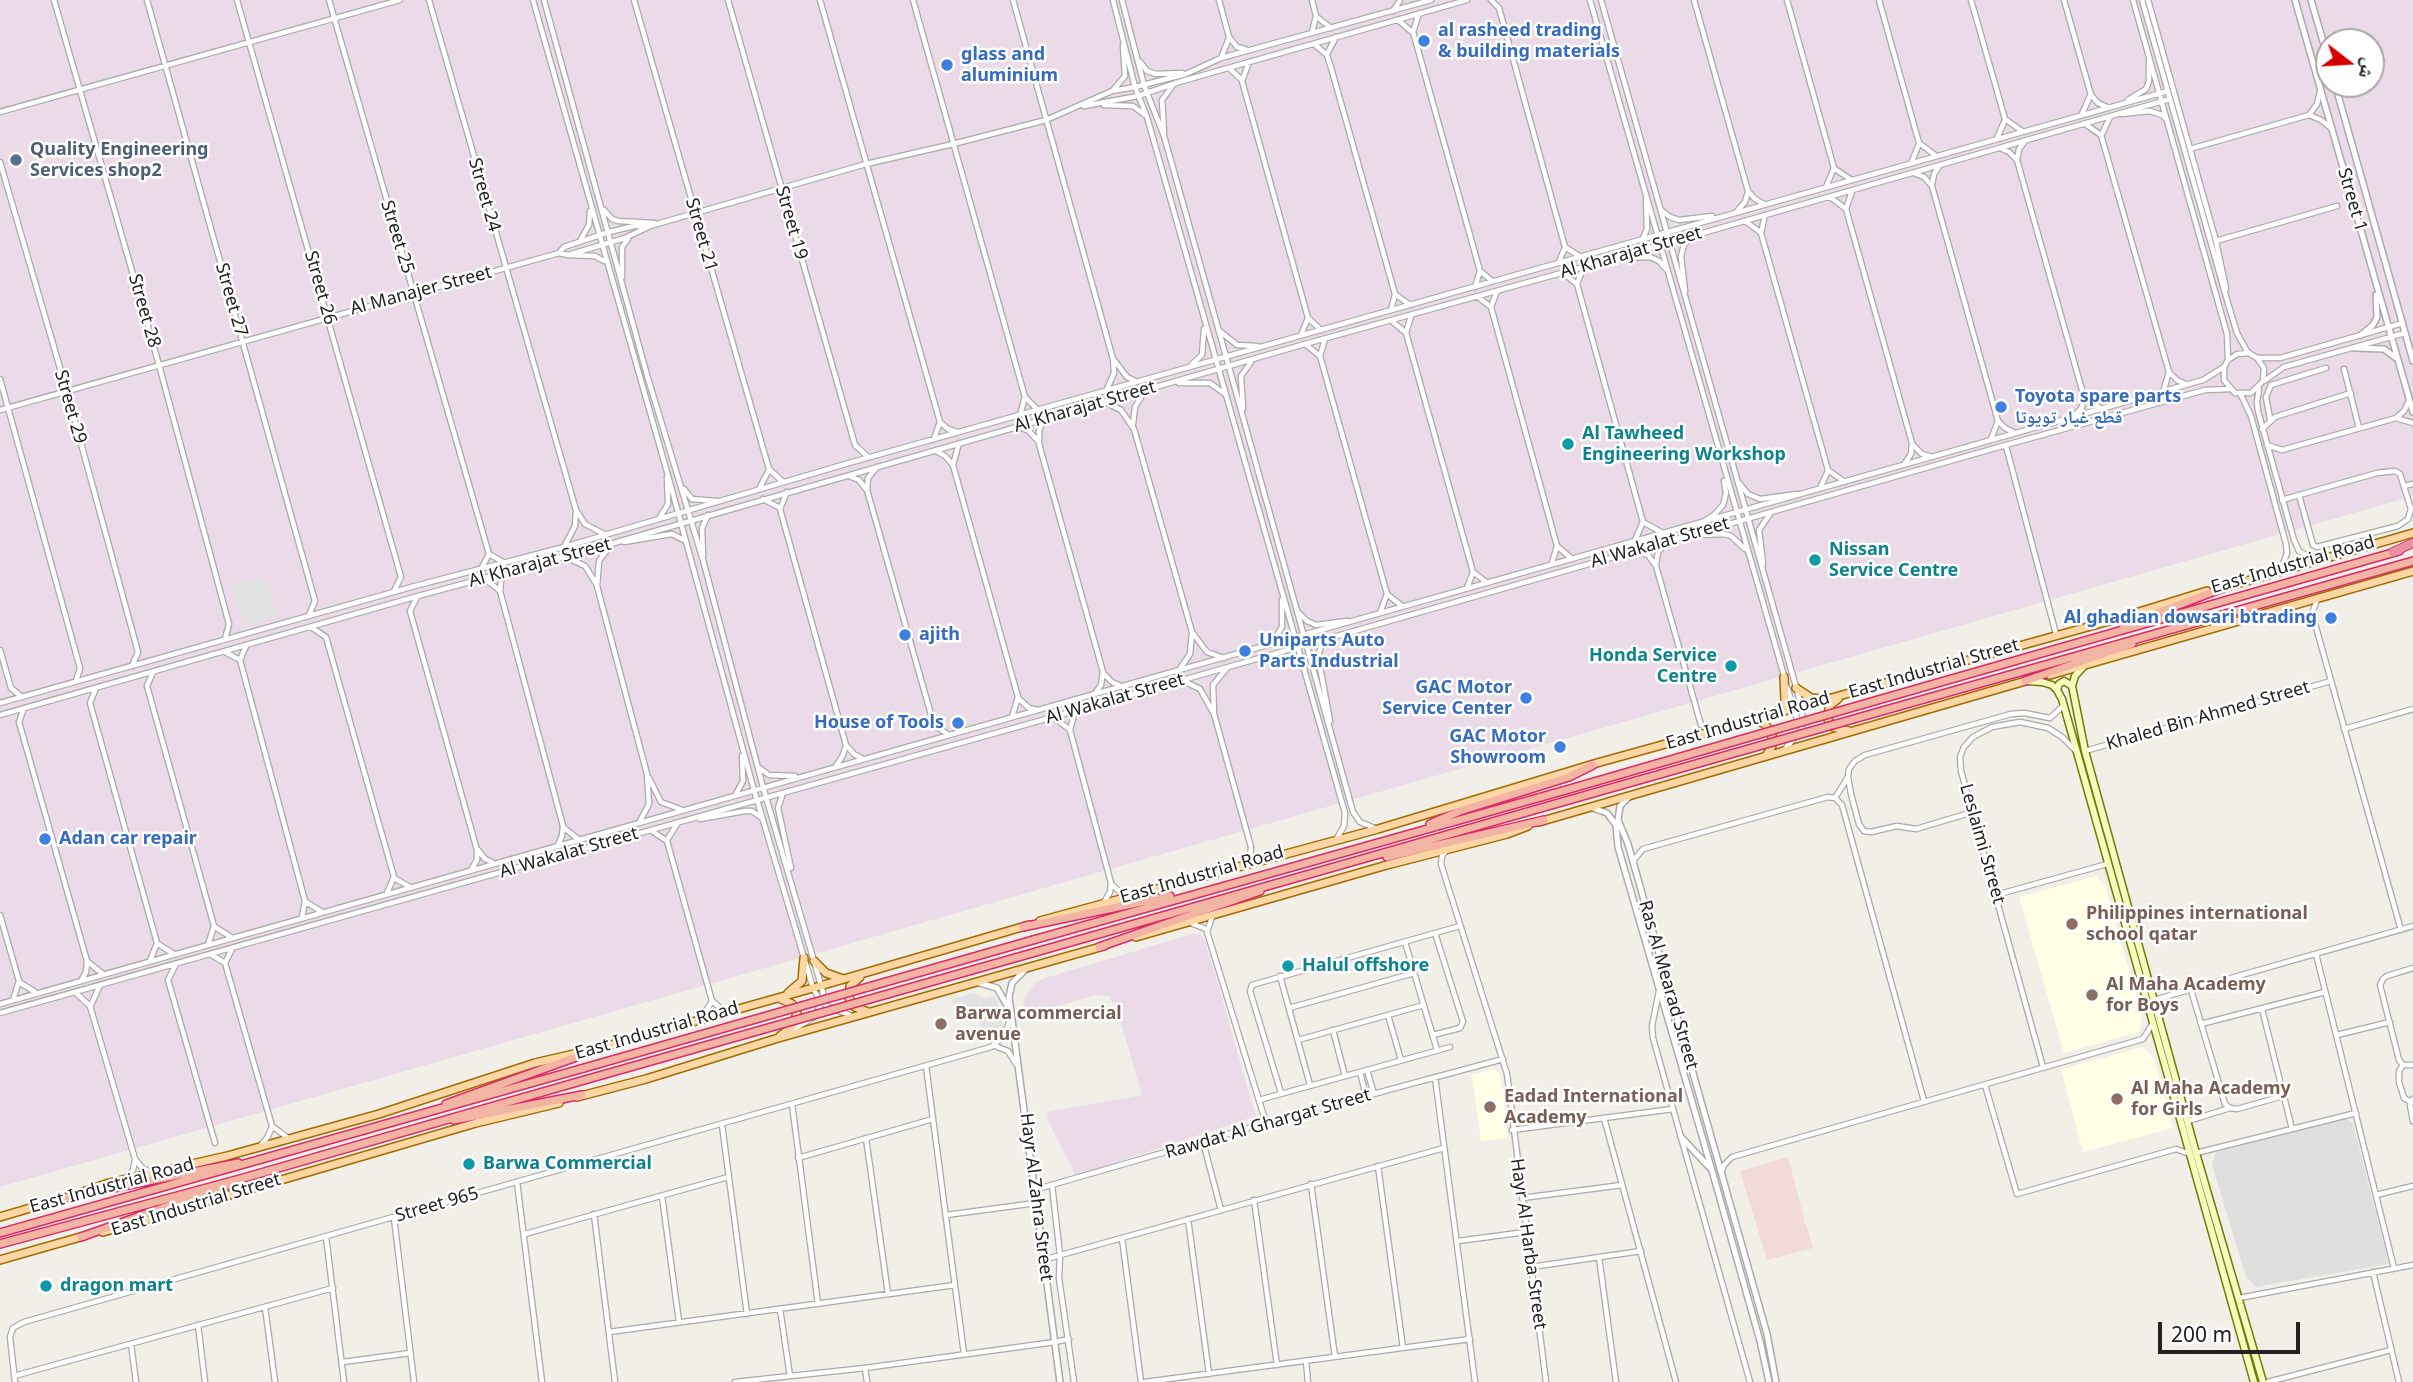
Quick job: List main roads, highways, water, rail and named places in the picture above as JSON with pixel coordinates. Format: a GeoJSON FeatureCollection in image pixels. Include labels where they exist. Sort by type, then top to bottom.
{"type":"FeatureCollection","features":[{"type":"Feature","properties":{"kind":"highway"},"geometry":{"type":"LineString","coordinates":[[2393,552],[2413,545]]}},
{"type":"Feature","properties":{"kind":"highway","name":"East Industrial Road"},"geometry":{"type":"LineString","coordinates":[[0,1233],[1566,790],[2393,552]]}},
{"type":"Feature","properties":{"kind":"highway","name":"East Industrial Road"},"geometry":{"type":"LineString","coordinates":[[0,1244],[240,1179],[2413,561]]}},
{"type":"Feature","properties":{"kind":"highway"},"geometry":{"type":"LineString","coordinates":[[2107,634],[2223,588]]}},
{"type":"Feature","properties":{"kind":"highway"},"geometry":{"type":"LineString","coordinates":[[2025,681],[2123,648],[2161,632]]}},
{"type":"Feature","properties":{"kind":"highway"},"geometry":{"type":"LineString","coordinates":[[1417,831],[1460,811],[1569,777],[1593,765]]}},
{"type":"Feature","properties":{"kind":"highway"},"geometry":{"type":"LineString","coordinates":[[1345,864],[1421,850],[1544,820]]}},
{"type":"Feature","properties":{"kind":"highway"},"geometry":{"type":"LineString","coordinates":[[1099,947],[1230,904],[1280,882]]}},
{"type":"Feature","properties":{"kind":"highway"},"geometry":{"type":"LineString","coordinates":[[1023,927],[1141,901],[1195,893]]}},
{"type":"Feature","properties":{"kind":"highway"},"geometry":{"type":"LineString","coordinates":[[429,1111],[604,1047]]}},
{"type":"Feature","properties":{"kind":"highway"},"geometry":{"type":"LineString","coordinates":[[432,1123],[582,1095]]}},
{"type":"Feature","properties":{"kind":"highway"},"geometry":{"type":"LineString","coordinates":[[68,1197],[256,1160]]}},
{"type":"Feature","properties":{"kind":"highway"},"geometry":{"type":"LineString","coordinates":[[81,1237],[226,1187],[240,1179]]}},
{"type":"Feature","properties":{"kind":"main road","name":"East Industrial Street"},"geometry":{"type":"LineString","coordinates":[[1334,841],[2413,533]]}},
{"type":"Feature","properties":{"kind":"main road","name":"East Industrial Street"},"geometry":{"type":"LineString","coordinates":[[1544,820],[2413,571]]}},
{"type":"Feature","properties":{"kind":"main road"},"geometry":{"type":"LineString","coordinates":[[2025,681],[2046,682],[2057,690],[2059,684],[2064,681],[2072,686],[2075,676],[2083,667]]}},
{"type":"Feature","properties":{"kind":"main road"},"geometry":{"type":"LineString","coordinates":[[1768,717],[1783,705],[1784,677]]}},
{"type":"Feature","properties":{"kind":"main road","name":"Khaled Bin Ahmed Street"},"geometry":{"type":"LineString","coordinates":[[2072,686],[2085,751],[2188,1121],[2193,1154],[2254,1382]]}},
{"type":"Feature","properties":{"kind":"main road"},"geometry":{"type":"LineString","coordinates":[[1796,688],[1811,698],[1831,699]]}},
{"type":"Feature","properties":{"kind":"main road","name":"Khaled Bin Ahmed Street"},"geometry":{"type":"LineString","coordinates":[[2057,690],[2185,1135],[2265,1382]]}},
{"type":"Feature","properties":{"kind":"main road"},"geometry":{"type":"LineString","coordinates":[[1851,693],[1830,705],[1827,718],[1833,727],[1855,731]]}},
{"type":"Feature","properties":{"kind":"main road"},"geometry":{"type":"LineString","coordinates":[[1756,720],[1765,724],[1772,734],[1772,746],[1765,757]]}},
{"type":"Feature","properties":{"kind":"main road"},"geometry":{"type":"LineString","coordinates":[[582,1095],[1507,834],[1544,820]]}},
{"type":"Feature","properties":{"kind":"main road","name":"East Industrial Road"},"geometry":{"type":"LineString","coordinates":[[0,1217],[127,1178],[259,1148],[447,1094],[535,1063],[604,1047],[1103,903],[1334,841]]}},
{"type":"Feature","properties":{"kind":"main road"},"geometry":{"type":"LineString","coordinates":[[779,998],[795,989],[802,981],[804,958]]}},
{"type":"Feature","properties":{"kind":"main road"},"geometry":{"type":"LineString","coordinates":[[814,961],[821,970],[831,976],[847,978]]}},
{"type":"Feature","properties":{"kind":"main road"},"geometry":{"type":"LineString","coordinates":[[866,973],[852,982],[848,993],[855,1007],[870,1012]]}},
{"type":"Feature","properties":{"kind":"main road"},"geometry":{"type":"LineString","coordinates":[[775,1039],[793,1026],[797,1017],[795,1007],[779,998]]}},
{"type":"Feature","properties":{"kind":"main road","name":"East Industrial Street"},"geometry":{"type":"LineString","coordinates":[[81,1237],[582,1095]]}},
{"type":"Feature","properties":{"kind":"main road"},"geometry":{"type":"LineString","coordinates":[[0,1260],[81,1237]]}},
{"type":"Feature","properties":{"kind":"place","name":"al rasheed trading & building materials"},"geometry":{"type":"Point","coordinates":[1424,41]}},
{"type":"Feature","properties":{"kind":"place","name":"glass and aluminium"},"geometry":{"type":"Point","coordinates":[947,65]}},
{"type":"Feature","properties":{"kind":"place","name":"Quality Engineering Services shop2"},"geometry":{"type":"Point","coordinates":[16,160]}},
{"type":"Feature","properties":{"kind":"place","name":"Toyota spare parts قطع غيار تويوتا"},"geometry":{"type":"Point","coordinates":[2001,407]}},
{"type":"Feature","properties":{"kind":"place","name":"Al Tawheed Engineering Workshop"},"geometry":{"type":"Point","coordinates":[1568,444]}},
{"type":"Feature","properties":{"kind":"place","name":"Nissan Service Centre"},"geometry":{"type":"Point","coordinates":[1815,560]}},
{"type":"Feature","properties":{"kind":"place","name":"Al ghadian dowsari btrading"},"geometry":{"type":"Point","coordinates":[2331,618]}},
{"type":"Feature","properties":{"kind":"place","name":"ajith"},"geometry":{"type":"Point","coordinates":[905,635]}},
{"type":"Feature","properties":{"kind":"place","name":"Uniparts Auto Parts Industrial"},"geometry":{"type":"Point","coordinates":[1245,651]}},
{"type":"Feature","properties":{"kind":"place","name":"Honda Service Centre"},"geometry":{"type":"Point","coordinates":[1731,666]}},
{"type":"Feature","properties":{"kind":"place","name":"GAC Motor Service Center"},"geometry":{"type":"Point","coordinates":[1526,698]}},
{"type":"Feature","properties":{"kind":"place","name":"House of Tools"},"geometry":{"type":"Point","coordinates":[958,723]}},
{"type":"Feature","properties":{"kind":"place","name":"GAC Motor Showroom"},"geometry":{"type":"Point","coordinates":[1560,747]}},
{"type":"Feature","properties":{"kind":"place","name":"Adan car repair"},"geometry":{"type":"Point","coordinates":[45,839]}},
{"type":"Feature","properties":{"kind":"place","name":"Philippines international school qatar"},"geometry":{"type":"Point","coordinates":[2072,924]}},
{"type":"Feature","properties":{"kind":"place","name":"Halul offshore"},"geometry":{"type":"Point","coordinates":[1288,966]}},
{"type":"Feature","properties":{"kind":"place","name":"Al Maha Academy for Boys"},"geometry":{"type":"Point","coordinates":[2092,995]}},
{"type":"Feature","properties":{"kind":"place","name":"Barwa commercial avenue"},"geometry":{"type":"Point","coordinates":[941,1024]}},
{"type":"Feature","properties":{"kind":"place","name":"Al Maha Academy for Girls"},"geometry":{"type":"Point","coordinates":[2117,1099]}},
{"type":"Feature","properties":{"kind":"place","name":"Eadad International Academy"},"geometry":{"type":"Point","coordinates":[1490,1107]}},
{"type":"Feature","properties":{"kind":"place","name":"Barwa Commercial"},"geometry":{"type":"Point","coordinates":[469,1164]}},
{"type":"Feature","properties":{"kind":"place","name":"dragon mart"},"geometry":{"type":"Point","coordinates":[46,1286]}}]}
